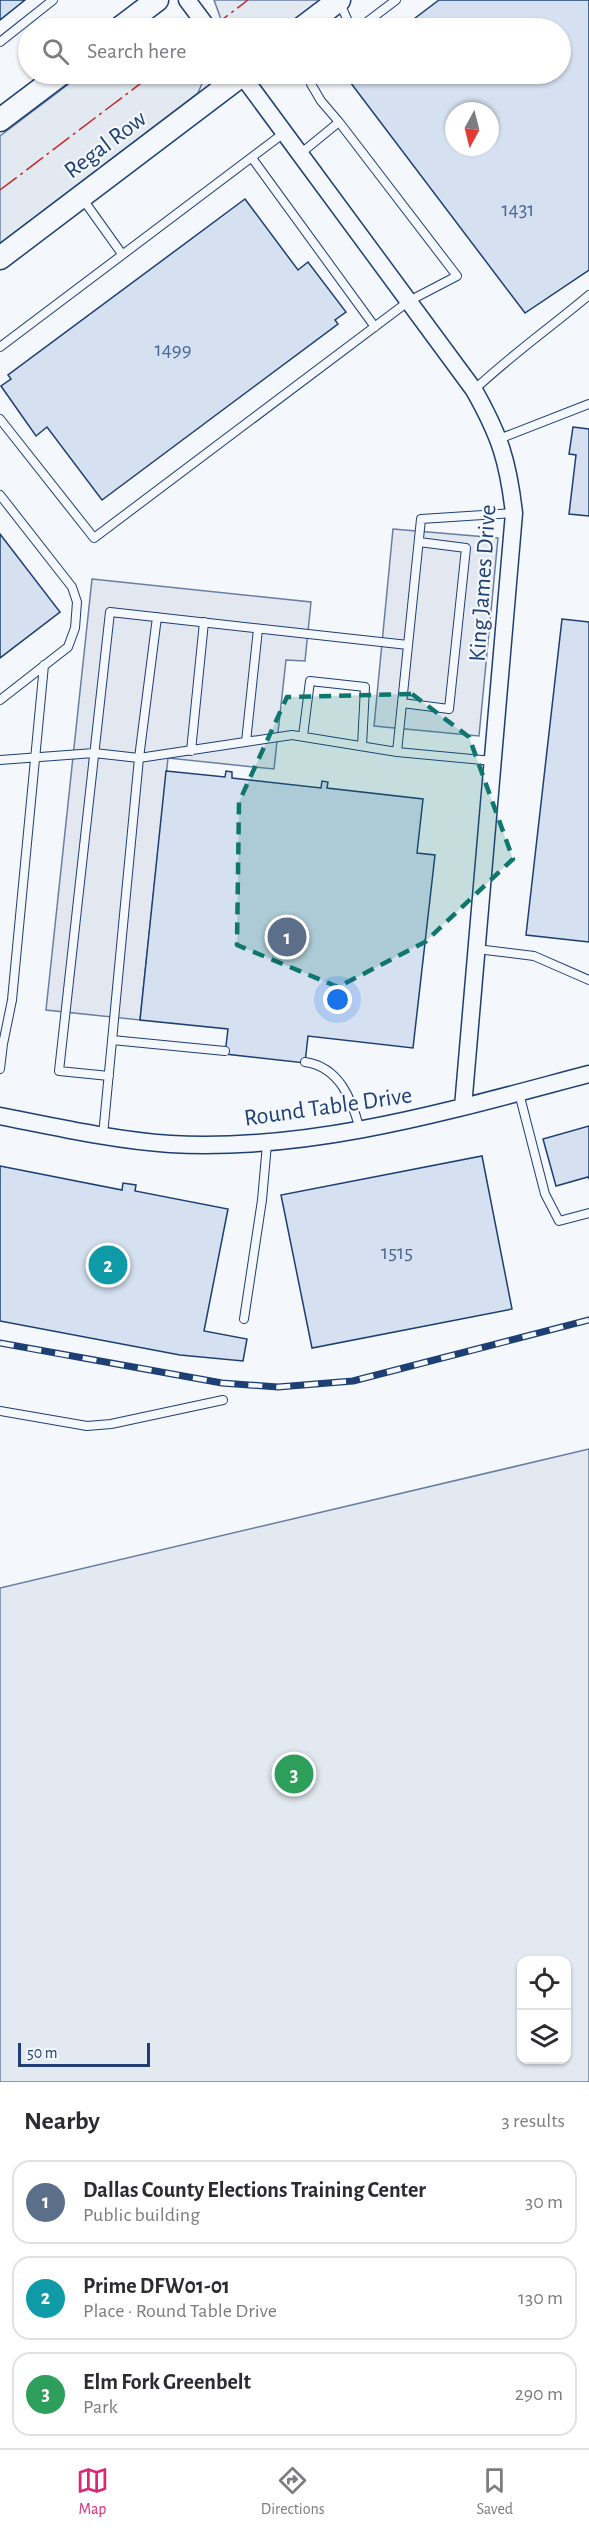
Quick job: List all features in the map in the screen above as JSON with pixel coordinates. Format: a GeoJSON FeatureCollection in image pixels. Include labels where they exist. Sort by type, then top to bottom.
{"type":"FeatureCollection","features":[{"type":"Feature","properties":{"kind":"main road"},"geometry":{"type":"LineString","coordinates":[[133,18],[157,0]]}},
{"type":"Feature","properties":{"kind":"main road"},"geometry":{"type":"LineString","coordinates":[[315,18],[339,0]]}},
{"type":"Feature","properties":{"kind":"main road"},"geometry":{"type":"LineString","coordinates":[[0,120],[48,84]]}},
{"type":"Feature","properties":{"kind":"main road","name":"Regal Row"},"geometry":{"type":"LineString","coordinates":[[0,258],[228,84]]}},
{"type":"Feature","properties":{"kind":"street"},"geometry":{"type":"LineString","coordinates":[[187,0],[200,18]]}},
{"type":"Feature","properties":{"kind":"street","name":"King James Drive"},"geometry":{"type":"LineString","coordinates":[[248,84],[474,390],[499,439],[508,469],[514,513],[464,1107]]}},
{"type":"Feature","properties":{"kind":"street","name":"Round Table Drive"},"geometry":{"type":"LineString","coordinates":[[0,1116],[103,1135],[172,1144],[267,1144],[360,1130],[464,1107],[589,1074]]}},
{"type":"Feature","properties":{"kind":"lane"},"geometry":{"type":"LineString","coordinates":[[30,18],[53,0]]}},
{"type":"Feature","properties":{"kind":"lane"},"geometry":{"type":"LineString","coordinates":[[339,0],[347,18]]}},
{"type":"Feature","properties":{"kind":"lane"},"geometry":{"type":"LineString","coordinates":[[372,18],[396,0]]}},
{"type":"Feature","properties":{"kind":"lane"},"geometry":{"type":"LineString","coordinates":[[0,42],[18,28]]}},
{"type":"Feature","properties":{"kind":"lane"},"geometry":{"type":"LineString","coordinates":[[0,419],[94,538],[409,301],[457,276],[310,84]]}},
{"type":"Feature","properties":{"kind":"lane"},"geometry":{"type":"LineString","coordinates":[[300,154],[339,122]]}},
{"type":"Feature","properties":{"kind":"lane"},"geometry":{"type":"LineString","coordinates":[[0,347],[284,133]]}},
{"type":"Feature","properties":{"kind":"lane"},"geometry":{"type":"LineString","coordinates":[[252,158],[375,327]]}},
{"type":"Feature","properties":{"kind":"lane"},"geometry":{"type":"LineString","coordinates":[[81,196],[122,254]]}},
{"type":"Feature","properties":{"kind":"lane"},"geometry":{"type":"LineString","coordinates":[[474,390],[499,366],[537,339],[589,295]]}},
{"type":"Feature","properties":{"kind":"lane"},"geometry":{"type":"LineString","coordinates":[[499,439],[589,404]]}},
{"type":"Feature","properties":{"kind":"lane"},"geometry":{"type":"LineString","coordinates":[[0,495],[72,587],[77,603],[75,628],[68,647],[0,700]]}},
{"type":"Feature","properties":{"kind":"lane"},"geometry":{"type":"LineString","coordinates":[[397,752],[421,519],[514,513]]}},
{"type":"Feature","properties":{"kind":"lane"},"geometry":{"type":"LineString","coordinates":[[402,703],[449,709],[466,548],[418,542]]}},
{"type":"Feature","properties":{"kind":"lane"},"geometry":{"type":"LineString","coordinates":[[109,1076],[59,1071],[110,612],[408,645]]}},
{"type":"Feature","properties":{"kind":"lane"},"geometry":{"type":"LineString","coordinates":[[103,1135],[139,758],[157,617]]}},
{"type":"Feature","properties":{"kind":"lane"},"geometry":{"type":"LineString","coordinates":[[191,751],[204,622]]}},
{"type":"Feature","properties":{"kind":"lane"},"geometry":{"type":"LineString","coordinates":[[246,742],[258,628]]}},
{"type":"Feature","properties":{"kind":"lane"},"geometry":{"type":"LineString","coordinates":[[0,1069],[2,1044],[12,1000],[44,665]]}},
{"type":"Feature","properties":{"kind":"lane"},"geometry":{"type":"LineString","coordinates":[[303,736],[310,681],[365,687],[362,746]]}},
{"type":"Feature","properties":{"kind":"lane"},"geometry":{"type":"LineString","coordinates":[[0,760],[94,753],[139,758],[292,735],[397,752],[493,761]]}},
{"type":"Feature","properties":{"kind":"lane"},"geometry":{"type":"LineString","coordinates":[[477,949],[534,956],[589,980]]}},
{"type":"Feature","properties":{"kind":"lane"},"geometry":{"type":"LineString","coordinates":[[112,1040],[225,1051]]}},
{"type":"Feature","properties":{"kind":"lane"},"geometry":{"type":"LineString","coordinates":[[305,1062],[318,1064],[337,1079],[352,1101],[360,1130]]}},
{"type":"Feature","properties":{"kind":"lane"},"geometry":{"type":"LineString","coordinates":[[519,1093],[545,1194],[559,1221],[589,1213]]}},
{"type":"Feature","properties":{"kind":"lane"},"geometry":{"type":"LineString","coordinates":[[244,1319],[262,1200],[267,1144]]}},
{"type":"Feature","properties":{"kind":"lane"},"geometry":{"type":"LineString","coordinates":[[0,1411],[87,1426],[111,1424],[222,1400]]}},
{"type":"Feature","properties":{"kind":"highlighted area"},"geometry":{"type":"Polygon","coordinates":[[[412,694],[469,737],[513,859],[425,942],[338,987],[237,945],[239,802],[287,697],[412,694]]]}},
{"type":"Feature","properties":{"kind":"shaded area"},"geometry":{"type":"Polygon","coordinates":[[[214,0],[322,0],[298,18],[221,18],[214,0]]]}},
{"type":"Feature","properties":{"kind":"shaded area"},"geometry":{"type":"Polygon","coordinates":[[[69,84],[202,84],[198,93],[0,244],[0,136],[69,84]]]}},
{"type":"Feature","properties":{"kind":"shaded area"},"geometry":{"type":"Polygon","coordinates":[[[393,529],[498,538],[479,736],[374,726],[393,529]]]}},
{"type":"Feature","properties":{"kind":"shaded area"},"geometry":{"type":"Polygon","coordinates":[[[92,579],[311,602],[305,661],[286,660],[274,769],[168,758],[140,1020],[46,1010],[92,579]]]}},
{"type":"Feature","properties":{"kind":"shaded area"},"geometry":{"type":"Polygon","coordinates":[[[589,1449],[589,2082],[0,2082],[0,1588],[589,1449]]]}},
{"type":"Feature","properties":{"kind":"building"},"geometry":{"type":"Polygon","coordinates":[[[0,0],[25,0],[0,20],[0,0]]]}},
{"type":"Feature","properties":{"kind":"building"},"geometry":{"type":"Polygon","coordinates":[[[439,0],[589,0],[589,270],[525,313],[352,84],[571,84],[571,18],[415,18],[439,0]]]}},
{"type":"Feature","properties":{"kind":"building"},"geometry":{"type":"Polygon","coordinates":[[[245,199],[298,270],[308,262],[346,312],[335,320],[338,324],[102,500],[47,427],[36,436],[1,386],[11,379],[8,375],[245,199]]]}},
{"type":"Feature","properties":{"kind":"building"},"geometry":{"type":"Polygon","coordinates":[[[573,427],[589,429],[589,516],[569,514],[576,455],[569,454],[573,427]]]}},
{"type":"Feature","properties":{"kind":"building"},"geometry":{"type":"Polygon","coordinates":[[[0,534],[60,612],[0,658],[0,534]]]}},
{"type":"Feature","properties":{"kind":"building"},"geometry":{"type":"Polygon","coordinates":[[[562,619],[589,622],[589,942],[526,935],[562,619]]]}},
{"type":"Feature","properties":{"kind":"building"},"geometry":{"type":"Polygon","coordinates":[[[166,771],[225,777],[226,771],[232,772],[232,778],[321,788],[322,781],[328,782],[327,788],[423,799],[417,853],[435,855],[413,1048],[308,1036],[305,1063],[225,1054],[228,1029],[140,1020],[166,771]]]}},
{"type":"Feature","properties":{"kind":"building"},"geometry":{"type":"Polygon","coordinates":[[[589,1126],[589,1179],[588,1177],[556,1186],[543,1139],[589,1126]]]}},
{"type":"Feature","properties":{"kind":"building"},"geometry":{"type":"Polygon","coordinates":[[[482,1156],[512,1309],[312,1348],[281,1195],[482,1156]]]}},
{"type":"Feature","properties":{"kind":"building"},"geometry":{"type":"Polygon","coordinates":[[[0,1166],[122,1190],[123,1183],[136,1185],[135,1191],[228,1209],[204,1331],[247,1339],[243,1361],[180,1355],[0,1321],[0,1166]]]}},
{"type":"Feature","properties":{"kind":"railway"},"geometry":{"type":"LineString","coordinates":[[0,1343],[222,1383],[278,1387],[353,1381],[589,1320]]}},
{"type":"Feature","properties":{"kind":"power"},"geometry":{"type":"LineString","coordinates":[[224,18],[248,0]]}},
{"type":"Feature","properties":{"kind":"power"},"geometry":{"type":"LineString","coordinates":[[0,190],[140,84]]}},
{"type":"Feature","properties":{"kind":"place","name":"Dallas County Elections Training Center"},"geometry":{"type":"Point","coordinates":[287,937]}},
{"type":"Feature","properties":{"kind":"place","name":"Prime DFW01-01"},"geometry":{"type":"Point","coordinates":[108,1265]}},
{"type":"Feature","properties":{"kind":"place","name":"Elm Fork Greenbelt"},"geometry":{"type":"Point","coordinates":[294,1774]}}]}
